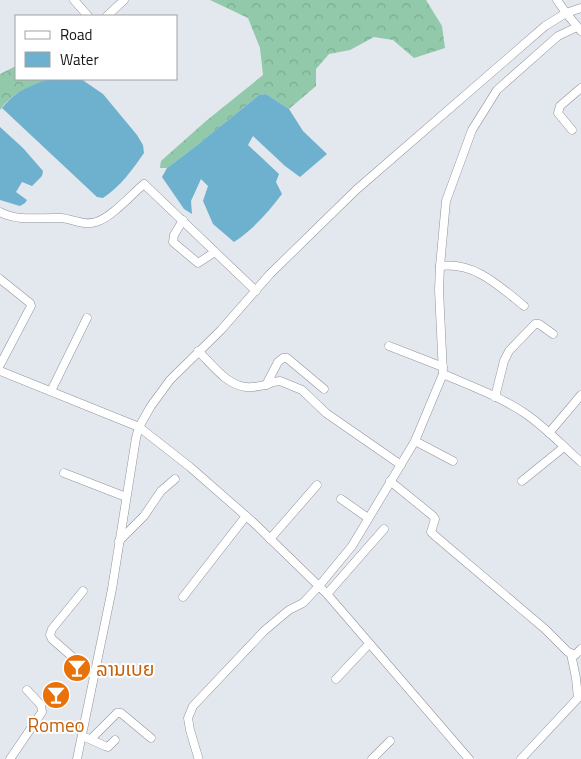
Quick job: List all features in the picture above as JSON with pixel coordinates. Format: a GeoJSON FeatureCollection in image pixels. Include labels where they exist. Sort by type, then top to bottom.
{"type":"FeatureCollection","features":[{"type":"Feature","properties":{"kind":"street"},"geometry":{"type":"LineString","coordinates":[[74,0],[87,15]]}},
{"type":"Feature","properties":{"kind":"street"},"geometry":{"type":"LineString","coordinates":[[108,15],[124,0]]}},
{"type":"Feature","properties":{"kind":"street"},"geometry":{"type":"LineString","coordinates":[[198,757],[188,718],[193,706],[264,631],[289,610],[303,603],[319,586],[352,546],[415,441],[443,370],[440,266],[446,201],[472,130],[497,90],[558,36],[579,29],[558,0]]}},
{"type":"Feature","properties":{"kind":"street"},"geometry":{"type":"LineString","coordinates":[[77,759],[112,589],[136,438],[139,427],[170,380],[221,330],[270,274],[356,190],[545,26],[566,13],[581,8]]}},
{"type":"Feature","properties":{"kind":"street"},"geometry":{"type":"LineString","coordinates":[[572,130],[558,113],[558,110],[560,106],[581,88]]}},
{"type":"Feature","properties":{"kind":"street"},"geometry":{"type":"LineString","coordinates":[[0,212],[8,216],[25,219],[63,218],[79,222],[96,222],[105,218],[144,184],[256,291]]}},
{"type":"Feature","properties":{"kind":"street"},"geometry":{"type":"LineString","coordinates":[[183,220],[174,235],[174,242],[198,263],[215,252]]}},
{"type":"Feature","properties":{"kind":"street"},"geometry":{"type":"LineString","coordinates":[[440,266],[452,264],[478,272],[524,306]]}},
{"type":"Feature","properties":{"kind":"street"},"geometry":{"type":"LineString","coordinates":[[0,279],[31,306],[0,365]]}},
{"type":"Feature","properties":{"kind":"street"},"geometry":{"type":"LineString","coordinates":[[51,391],[87,318]]}},
{"type":"Feature","properties":{"kind":"street"},"geometry":{"type":"LineString","coordinates":[[495,397],[504,362],[509,351],[535,324],[539,324],[553,334]]}},
{"type":"Feature","properties":{"kind":"street"},"geometry":{"type":"LineString","coordinates":[[389,346],[443,370],[525,414],[581,462]]}},
{"type":"Feature","properties":{"kind":"street"},"geometry":{"type":"LineString","coordinates":[[198,351],[233,384],[246,387],[266,386],[280,381],[302,390],[326,413],[400,465]]}},
{"type":"Feature","properties":{"kind":"street"},"geometry":{"type":"LineString","coordinates":[[266,386],[278,362],[282,358],[287,358],[324,389]]}},
{"type":"Feature","properties":{"kind":"street"},"geometry":{"type":"LineString","coordinates":[[0,370],[139,427],[190,467],[246,516],[327,594],[469,759]]}},
{"type":"Feature","properties":{"kind":"street"},"geometry":{"type":"LineString","coordinates":[[549,433],[581,395]]}},
{"type":"Feature","properties":{"kind":"street"},"geometry":{"type":"LineString","coordinates":[[415,441],[453,461]]}},
{"type":"Feature","properties":{"kind":"street"},"geometry":{"type":"LineString","coordinates":[[522,482],[564,447]]}},
{"type":"Feature","properties":{"kind":"street"},"geometry":{"type":"LineString","coordinates":[[64,472],[126,497]]}},
{"type":"Feature","properties":{"kind":"street"},"geometry":{"type":"LineString","coordinates":[[119,541],[144,516],[161,491],[175,479]]}},
{"type":"Feature","properties":{"kind":"street"},"geometry":{"type":"LineString","coordinates":[[390,480],[433,516],[435,519],[431,532],[434,535],[504,592],[571,654],[580,699],[521,759]]}},
{"type":"Feature","properties":{"kind":"street"},"geometry":{"type":"LineString","coordinates":[[270,539],[318,485]]}},
{"type":"Feature","properties":{"kind":"street"},"geometry":{"type":"LineString","coordinates":[[341,499],[368,518]]}},
{"type":"Feature","properties":{"kind":"street"},"geometry":{"type":"LineString","coordinates":[[183,596],[246,516]]}},
{"type":"Feature","properties":{"kind":"street"},"geometry":{"type":"LineString","coordinates":[[327,594],[384,528]]}},
{"type":"Feature","properties":{"kind":"street"},"geometry":{"type":"LineString","coordinates":[[82,591],[52,629],[50,635],[52,639],[93,675]]}},
{"type":"Feature","properties":{"kind":"street"},"geometry":{"type":"LineString","coordinates":[[336,679],[369,644]]}},
{"type":"Feature","properties":{"kind":"street"},"geometry":{"type":"LineString","coordinates":[[571,654],[575,654],[581,649]]}},
{"type":"Feature","properties":{"kind":"street"},"geometry":{"type":"LineString","coordinates":[[10,759],[42,712],[41,705],[27,690]]}},
{"type":"Feature","properties":{"kind":"street"},"geometry":{"type":"LineString","coordinates":[[91,739],[118,713],[121,713],[151,738]]}},
{"type":"Feature","properties":{"kind":"street"},"geometry":{"type":"LineString","coordinates":[[82,736],[104,746],[108,746],[115,740]]}},
{"type":"Feature","properties":{"kind":"street"},"geometry":{"type":"LineString","coordinates":[[372,759],[390,741]]}},
{"type":"Feature","properties":{"kind":"green space"},"geometry":{"type":"Polygon","coordinates":[[[210,0],[426,0],[442,26],[445,48],[414,58],[393,40],[374,37],[350,50],[329,54],[316,69],[316,86],[289,109],[266,94],[259,95],[167,168],[160,168],[161,161],[206,121],[263,75],[260,48],[248,18],[210,0]]]}},
{"type":"Feature","properties":{"kind":"green space"},"geometry":{"type":"Polygon","coordinates":[[[15,66],[15,80],[47,80],[16,94],[0,110],[0,74],[15,66]]]}},
{"type":"Feature","properties":{"kind":"water"},"geometry":{"type":"Polygon","coordinates":[[[46,80],[82,80],[103,94],[137,135],[143,145],[144,153],[121,183],[103,198],[97,197],[2,108],[13,97],[34,84],[46,80]]]}},
{"type":"Feature","properties":{"kind":"water"},"geometry":{"type":"Polygon","coordinates":[[[266,94],[289,109],[303,131],[327,154],[300,177],[285,166],[253,136],[248,145],[279,174],[276,182],[282,194],[254,226],[234,242],[213,224],[203,201],[208,186],[201,179],[191,201],[192,214],[184,209],[162,177],[167,168],[259,95],[266,94]]]}},
{"type":"Feature","properties":{"kind":"water"},"geometry":{"type":"Polygon","coordinates":[[[0,127],[23,148],[43,171],[42,176],[32,186],[22,182],[16,192],[27,200],[20,206],[0,200],[0,127]]]}},
{"type":"Feature","properties":{"kind":"place","name":"ລານເບຍ"},"geometry":{"type":"Point","coordinates":[77,668]}},
{"type":"Feature","properties":{"kind":"place","name":"Romeo"},"geometry":{"type":"Point","coordinates":[56,695]}}]}
